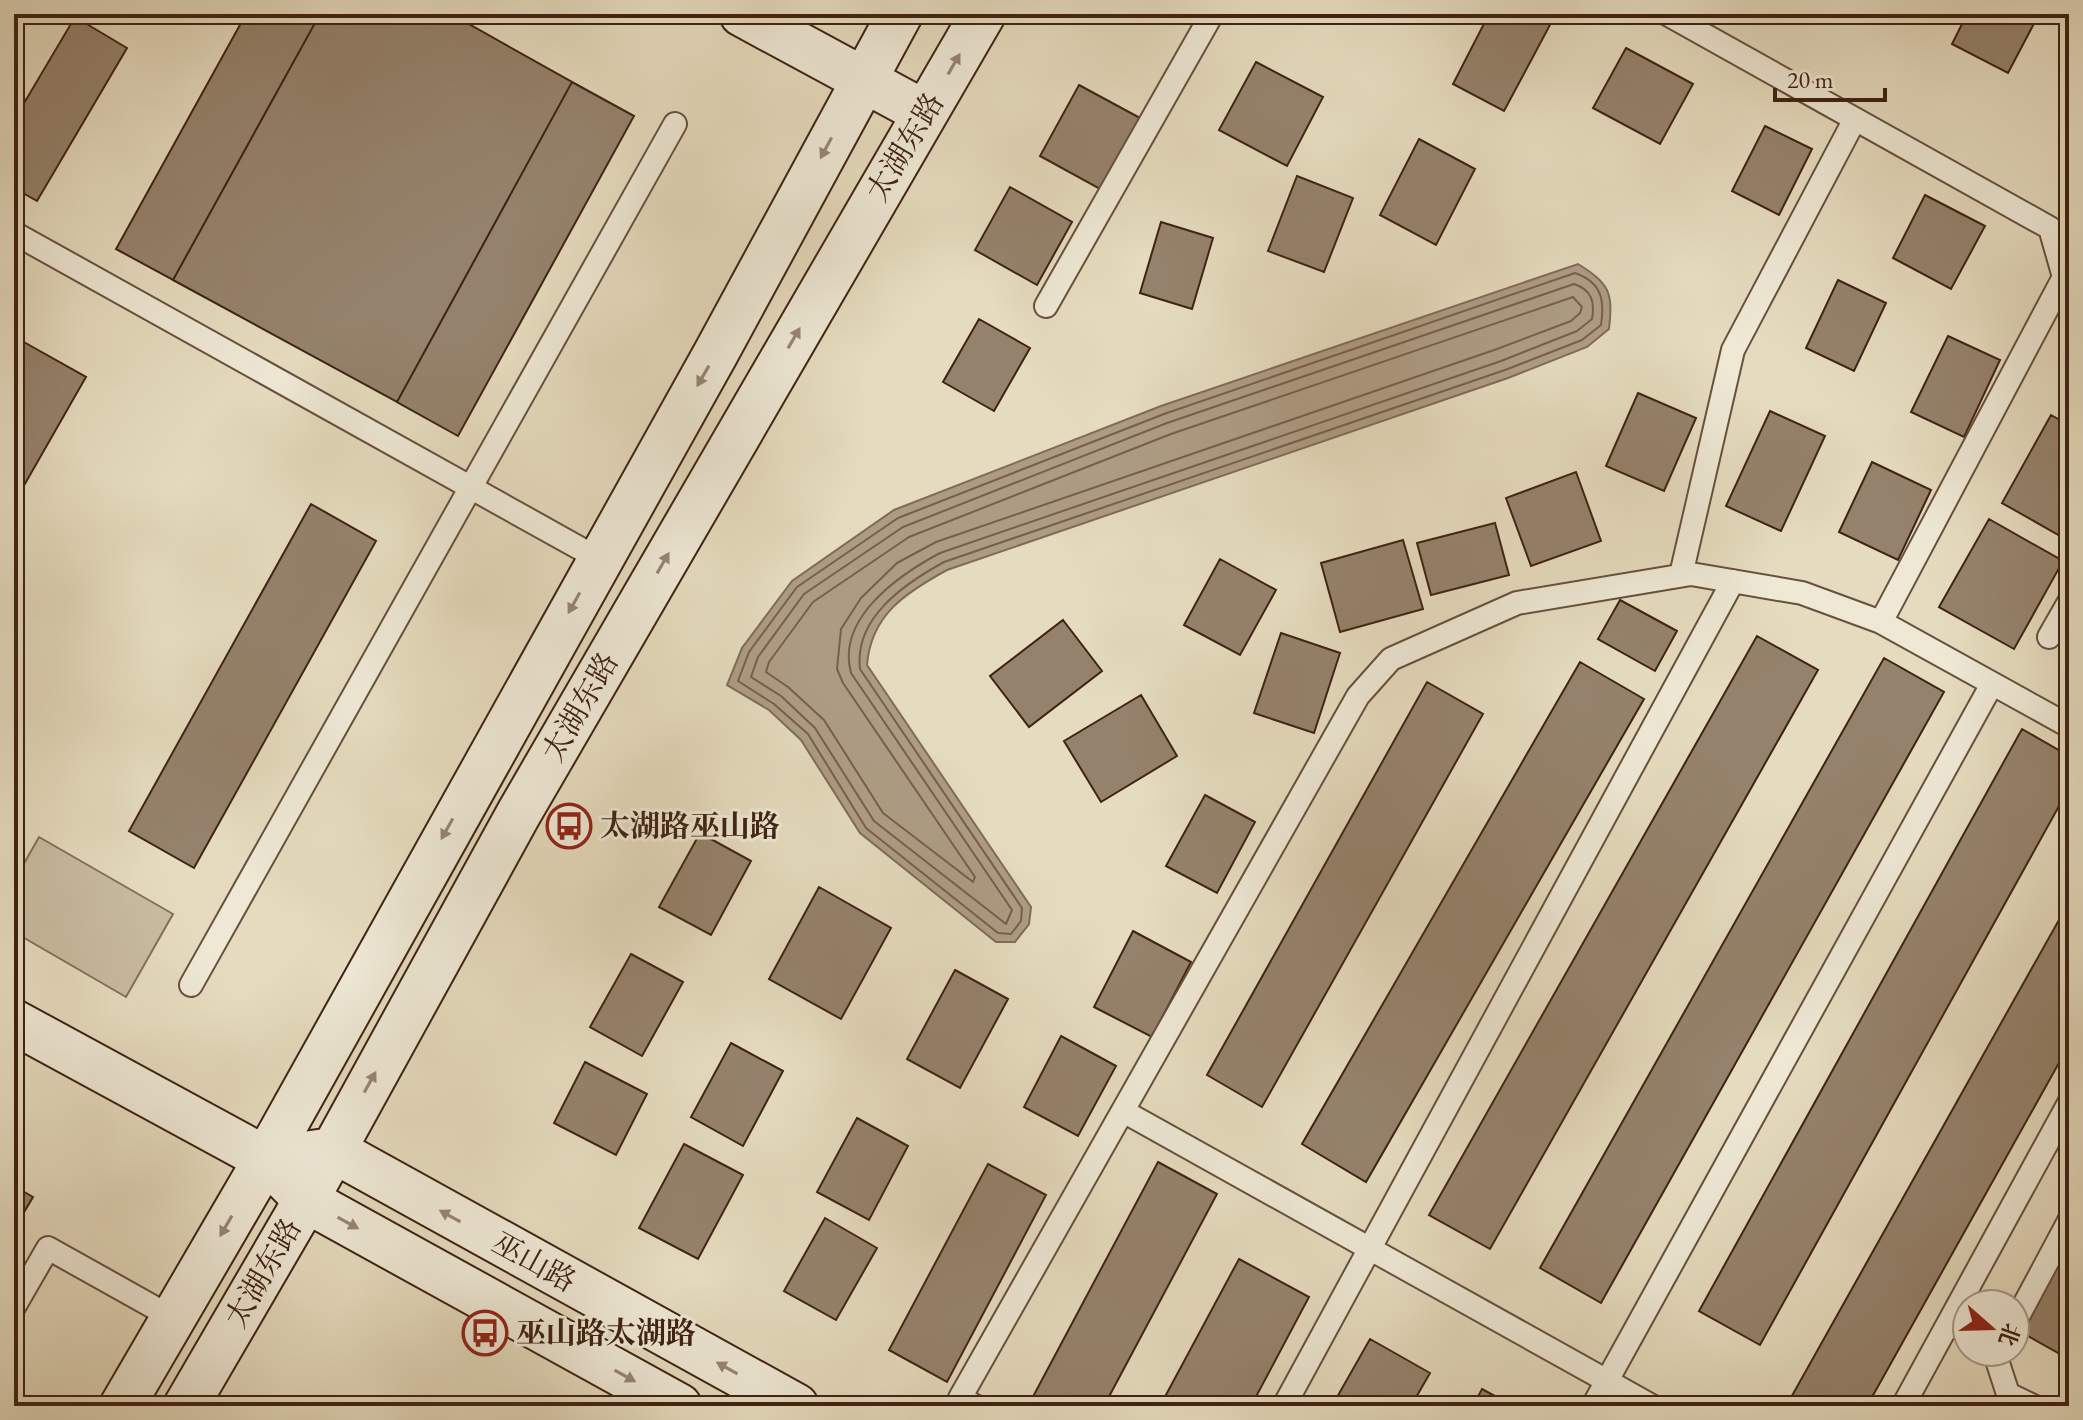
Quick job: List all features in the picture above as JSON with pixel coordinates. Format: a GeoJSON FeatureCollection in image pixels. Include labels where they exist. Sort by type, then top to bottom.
{"type":"FeatureCollection","features":[{"type":"Feature","properties":{"kind":"main road"},"geometry":{"type":"LineString","coordinates":[[742,14],[925,113]]}},
{"type":"Feature","properties":{"kind":"main road","name":"太湖东路"},"geometry":{"type":"LineString","coordinates":[[122,1406],[266,1159],[716,353],[900,14]]}},
{"type":"Feature","properties":{"kind":"main road","name":"太湖东路"},"geometry":{"type":"LineString","coordinates":[[186,1406],[306,1200],[519,813],[983,14]]}},
{"type":"Feature","properties":{"kind":"main road","name":"巫山路"},"geometry":{"type":"LineString","coordinates":[[14,1022],[266,1159],[306,1200],[679,1406]]}},
{"type":"Feature","properties":{"kind":"main road"},"geometry":{"type":"LineString","coordinates":[[266,1159],[333,1150]]}},
{"type":"Feature","properties":{"kind":"main road","name":"巫山路"},"geometry":{"type":"LineString","coordinates":[[333,1150],[796,1406]]}},
{"type":"Feature","properties":{"kind":"lane"},"geometry":{"type":"LineString","coordinates":[[1046,306],[1212,14]]}},
{"type":"Feature","properties":{"kind":"lane"},"geometry":{"type":"LineString","coordinates":[[1667,14],[2050,228],[2064,277],[1881,622]]}},
{"type":"Feature","properties":{"kind":"lane"},"geometry":{"type":"LineString","coordinates":[[1681,575],[1733,350],[1855,119]]}},
{"type":"Feature","properties":{"kind":"lane"},"geometry":{"type":"LineString","coordinates":[[191,985],[675,124]]}},
{"type":"Feature","properties":{"kind":"lane"},"geometry":{"type":"LineString","coordinates":[[14,233],[599,559]]}},
{"type":"Feature","properties":{"kind":"lane"},"geometry":{"type":"LineString","coordinates":[[975,1406],[960,1398],[1358,696],[1391,659],[1517,603],[1681,575],[1802,593],[1881,622],[2069,726]]}},
{"type":"Feature","properties":{"kind":"lane"},"geometry":{"type":"LineString","coordinates":[[1284,1406],[1733,581]]}},
{"type":"Feature","properties":{"kind":"lane"},"geometry":{"type":"LineString","coordinates":[[2049,637],[2069,602]]}},
{"type":"Feature","properties":{"kind":"lane"},"geometry":{"type":"LineString","coordinates":[[1593,1406],[1992,684]]}},
{"type":"Feature","properties":{"kind":"lane"},"geometry":{"type":"LineString","coordinates":[[1903,1406],[2069,1103]]}},
{"type":"Feature","properties":{"kind":"lane"},"geometry":{"type":"LineString","coordinates":[[1123,1111],[1652,1406]]}},
{"type":"Feature","properties":{"kind":"lane"},"geometry":{"type":"LineString","coordinates":[[2031,1292],[2069,1221]]}},
{"type":"Feature","properties":{"kind":"lane"},"geometry":{"type":"LineString","coordinates":[[14,1307],[48,1248],[173,1318]]}},
{"type":"Feature","properties":{"kind":"lane"},"geometry":{"type":"LineString","coordinates":[[2000,1368],[2008,1394],[2033,1406]]}},
{"type":"Feature","properties":{"kind":"shaded area"},"geometry":{"type":"Polygon","coordinates":[[[39,837],[173,914],[126,997],[14,932],[14,881],[39,837]]]}},
{"type":"Feature","properties":{"kind":"water"},"geometry":{"type":"Polygon","coordinates":[[[1578,264],[1603,284],[1610,306],[1609,329],[1587,347],[1508,378],[947,570],[904,597],[883,619],[875,632],[867,665],[1031,907],[1029,924],[1015,942],[996,942],[860,833],[801,740],[769,710],[727,685],[742,648],[792,581],[894,510],[1161,406],[1578,264]]]}},
{"type":"Feature","properties":{"kind":"building"},"geometry":{"type":"Polygon","coordinates":[[[246,14],[320,14],[173,280],[116,249],[246,14]]]}},
{"type":"Feature","properties":{"kind":"building"},"geometry":{"type":"Polygon","coordinates":[[[320,14],[451,14],[572,82],[397,402],[173,280],[320,14]]]}},
{"type":"Feature","properties":{"kind":"building"},"geometry":{"type":"Polygon","coordinates":[[[1489,14],[1533,14],[1551,23],[1504,111],[1453,84],[1489,14]]]}},
{"type":"Feature","properties":{"kind":"building"},"geometry":{"type":"Polygon","coordinates":[[[1967,14],[2039,14],[2008,73],[1952,44],[1967,14]]]}},
{"type":"Feature","properties":{"kind":"building"},"geometry":{"type":"Polygon","coordinates":[[[75,17],[127,48],[37,201],[14,188],[14,120],[75,17]]]}},
{"type":"Feature","properties":{"kind":"building"},"geometry":{"type":"Polygon","coordinates":[[[1626,48],[1693,84],[1660,144],[1593,108],[1626,48]]]}},
{"type":"Feature","properties":{"kind":"building"},"geometry":{"type":"Polygon","coordinates":[[[1256,62],[1323,97],[1287,166],[1219,130],[1256,62]]]}},
{"type":"Feature","properties":{"kind":"building"},"geometry":{"type":"Polygon","coordinates":[[[572,82],[634,116],[458,436],[397,402],[572,82]]]}},
{"type":"Feature","properties":{"kind":"building"},"geometry":{"type":"Polygon","coordinates":[[[1079,85],[1140,118],[1100,189],[1040,156],[1079,85]]]}},
{"type":"Feature","properties":{"kind":"building"},"geometry":{"type":"Polygon","coordinates":[[[2069,86],[2069,106],[2060,101],[2069,86]]]}},
{"type":"Feature","properties":{"kind":"building"},"geometry":{"type":"Polygon","coordinates":[[[1765,126],[1812,149],[1779,215],[1732,191],[1765,126]]]}},
{"type":"Feature","properties":{"kind":"building"},"geometry":{"type":"Polygon","coordinates":[[[1419,139],[1475,169],[1436,245],[1380,215],[1419,139]]]}},
{"type":"Feature","properties":{"kind":"building"},"geometry":{"type":"Polygon","coordinates":[[[1297,176],[1353,198],[1324,272],[1268,251],[1297,176]]]}},
{"type":"Feature","properties":{"kind":"building"},"geometry":{"type":"Polygon","coordinates":[[[1010,187],[1072,222],[1037,285],[975,250],[1010,187]]]}},
{"type":"Feature","properties":{"kind":"building"},"geometry":{"type":"Polygon","coordinates":[[[1925,195],[1985,226],[1951,289],[1893,258],[1925,195]]]}},
{"type":"Feature","properties":{"kind":"building"},"geometry":{"type":"Polygon","coordinates":[[[1161,222],[1213,238],[1192,309],[1140,293],[1161,222]]]}},
{"type":"Feature","properties":{"kind":"building"},"geometry":{"type":"Polygon","coordinates":[[[1838,280],[1886,303],[1854,371],[1806,348],[1838,280]]]}},
{"type":"Feature","properties":{"kind":"building"},"geometry":{"type":"Polygon","coordinates":[[[979,319],[1030,348],[994,411],[943,382],[979,319]]]}},
{"type":"Feature","properties":{"kind":"building"},"geometry":{"type":"Polygon","coordinates":[[[1948,336],[2000,360],[1964,437],[1911,412],[1948,336]]]}},
{"type":"Feature","properties":{"kind":"building"},"geometry":{"type":"Polygon","coordinates":[[[22,341],[86,377],[14,503],[14,354],[22,341]]]}},
{"type":"Feature","properties":{"kind":"building"},"geometry":{"type":"Polygon","coordinates":[[[1638,393],[1696,418],[1664,491],[1606,466],[1638,393]]]}},
{"type":"Feature","properties":{"kind":"building"},"geometry":{"type":"Polygon","coordinates":[[[1770,411],[1825,436],[1781,531],[1726,506],[1770,411]]]}},
{"type":"Feature","properties":{"kind":"building"},"geometry":{"type":"Polygon","coordinates":[[[2051,415],[2069,425],[2069,541],[2002,503],[2051,415]]]}},
{"type":"Feature","properties":{"kind":"building"},"geometry":{"type":"Polygon","coordinates":[[[1872,462],[1931,490],[1898,560],[1839,532],[1872,462]]]}},
{"type":"Feature","properties":{"kind":"building"},"geometry":{"type":"Polygon","coordinates":[[[1576,472],[1601,541],[1531,566],[1506,498],[1576,472]]]}},
{"type":"Feature","properties":{"kind":"building"},"geometry":{"type":"Polygon","coordinates":[[[311,504],[376,541],[194,868],[129,831],[311,504]]]}},
{"type":"Feature","properties":{"kind":"building"},"geometry":{"type":"Polygon","coordinates":[[[1989,519],[2063,561],[2014,649],[1939,607],[1989,519]]]}},
{"type":"Feature","properties":{"kind":"building"},"geometry":{"type":"Polygon","coordinates":[[[1495,523],[1509,575],[1431,595],[1417,543],[1495,523]]]}},
{"type":"Feature","properties":{"kind":"building"},"geometry":{"type":"Polygon","coordinates":[[[1403,540],[1423,609],[1340,632],[1321,563],[1403,540]]]}},
{"type":"Feature","properties":{"kind":"building"},"geometry":{"type":"Polygon","coordinates":[[[1220,559],[1276,590],[1240,655],[1184,625],[1220,559]]]}},
{"type":"Feature","properties":{"kind":"building"},"geometry":{"type":"Polygon","coordinates":[[[1620,600],[1677,631],[1655,671],[1598,639],[1620,600]]]}},
{"type":"Feature","properties":{"kind":"building"},"geometry":{"type":"Polygon","coordinates":[[[1063,620],[1102,671],[1029,727],[990,676],[1063,620]]]}},
{"type":"Feature","properties":{"kind":"building"},"geometry":{"type":"Polygon","coordinates":[[[1281,633],[1340,653],[1314,733],[1254,713],[1281,633]]]}},
{"type":"Feature","properties":{"kind":"building"},"geometry":{"type":"Polygon","coordinates":[[[1757,636],[1818,670],[1490,1249],[1429,1215],[1757,636]]]}},
{"type":"Feature","properties":{"kind":"building"},"geometry":{"type":"Polygon","coordinates":[[[1884,658],[1944,692],[1601,1303],[1540,1268],[1884,658]]]}},
{"type":"Feature","properties":{"kind":"building"},"geometry":{"type":"Polygon","coordinates":[[[1580,662],[1644,699],[1366,1182],[1302,1144],[1580,662]]]}},
{"type":"Feature","properties":{"kind":"building"},"geometry":{"type":"Polygon","coordinates":[[[1427,682],[1483,714],[1262,1107],[1207,1075],[1427,682]]]}},
{"type":"Feature","properties":{"kind":"building"},"geometry":{"type":"Polygon","coordinates":[[[1141,695],[1177,756],[1101,802],[1064,741],[1141,695]]]}},
{"type":"Feature","properties":{"kind":"building"},"geometry":{"type":"Polygon","coordinates":[[[2022,729],[2069,756],[2069,788],[1760,1345],[1699,1311],[2022,729]]]}},
{"type":"Feature","properties":{"kind":"building"},"geometry":{"type":"Polygon","coordinates":[[[1205,795],[1255,822],[1217,893],[1166,866],[1205,795]]]}},
{"type":"Feature","properties":{"kind":"building"},"geometry":{"type":"Polygon","coordinates":[[[700,833],[751,861],[711,935],[659,907],[700,833]]]}},
{"type":"Feature","properties":{"kind":"building"},"geometry":{"type":"Polygon","coordinates":[[[819,887],[891,928],[841,1019],[769,979],[819,887]]]}},
{"type":"Feature","properties":{"kind":"building"},"geometry":{"type":"Polygon","coordinates":[[[2069,902],[2069,1045],[1867,1406],[1798,1406],[1789,1401],[2069,902]]]}},
{"type":"Feature","properties":{"kind":"building"},"geometry":{"type":"Polygon","coordinates":[[[1133,931],[1191,962],[1152,1037],[1094,1007],[1133,931]]]}},
{"type":"Feature","properties":{"kind":"building"},"geometry":{"type":"Polygon","coordinates":[[[631,954],[683,982],[642,1056],[590,1027],[631,954]]]}},
{"type":"Feature","properties":{"kind":"building"},"geometry":{"type":"Polygon","coordinates":[[[955,970],[1008,999],[960,1088],[907,1059],[955,970]]]}},
{"type":"Feature","properties":{"kind":"building"},"geometry":{"type":"Polygon","coordinates":[[[1061,1036],[1116,1066],[1078,1136],[1024,1107],[1061,1036]]]}},
{"type":"Feature","properties":{"kind":"building"},"geometry":{"type":"Polygon","coordinates":[[[731,1043],[783,1071],[743,1146],[691,1117],[731,1043]]]}},
{"type":"Feature","properties":{"kind":"building"},"geometry":{"type":"Polygon","coordinates":[[[585,1062],[647,1094],[616,1155],[554,1123],[585,1062]]]}},
{"type":"Feature","properties":{"kind":"building"},"geometry":{"type":"Polygon","coordinates":[[[857,1118],[908,1146],[869,1220],[817,1192],[857,1118]]]}},
{"type":"Feature","properties":{"kind":"building"},"geometry":{"type":"Polygon","coordinates":[[[684,1144],[743,1175],[698,1259],[639,1228],[684,1144]]]}},
{"type":"Feature","properties":{"kind":"building"},"geometry":{"type":"Polygon","coordinates":[[[1158,1162],[1217,1194],[1104,1406],[1028,1406],[1158,1162]]]}},
{"type":"Feature","properties":{"kind":"building"},"geometry":{"type":"Polygon","coordinates":[[[988,1164],[1046,1195],[947,1382],[889,1350],[988,1164]]]}},
{"type":"Feature","properties":{"kind":"building"},"geometry":{"type":"Polygon","coordinates":[[[14,1186],[33,1197],[14,1229],[14,1186]]]}},
{"type":"Feature","properties":{"kind":"building"},"geometry":{"type":"Polygon","coordinates":[[[825,1218],[877,1248],[836,1320],[784,1291],[825,1218]]]}},
{"type":"Feature","properties":{"kind":"building"},"geometry":{"type":"Polygon","coordinates":[[[2069,1243],[2069,1359],[2031,1338],[2031,1310],[2069,1243]]]}},
{"type":"Feature","properties":{"kind":"building"},"geometry":{"type":"Polygon","coordinates":[[[1239,1259],[1309,1297],[1251,1406],[1160,1406],[1239,1259]]]}},
{"type":"Feature","properties":{"kind":"building"},"geometry":{"type":"Polygon","coordinates":[[[1370,1339],[1430,1373],[1411,1406],[1332,1406],[1370,1339]]]}},
{"type":"Feature","properties":{"kind":"building"},"geometry":{"type":"Polygon","coordinates":[[[1482,1389],[1513,1406],[1473,1406],[1482,1389]]]}},
{"type":"Feature","properties":{"kind":"place","name":"太湖路巫山路"},"geometry":{"type":"Point","coordinates":[569,826]}},
{"type":"Feature","properties":{"kind":"place","name":"巫山路太湖路"},"geometry":{"type":"Point","coordinates":[485,1333]}}]}
